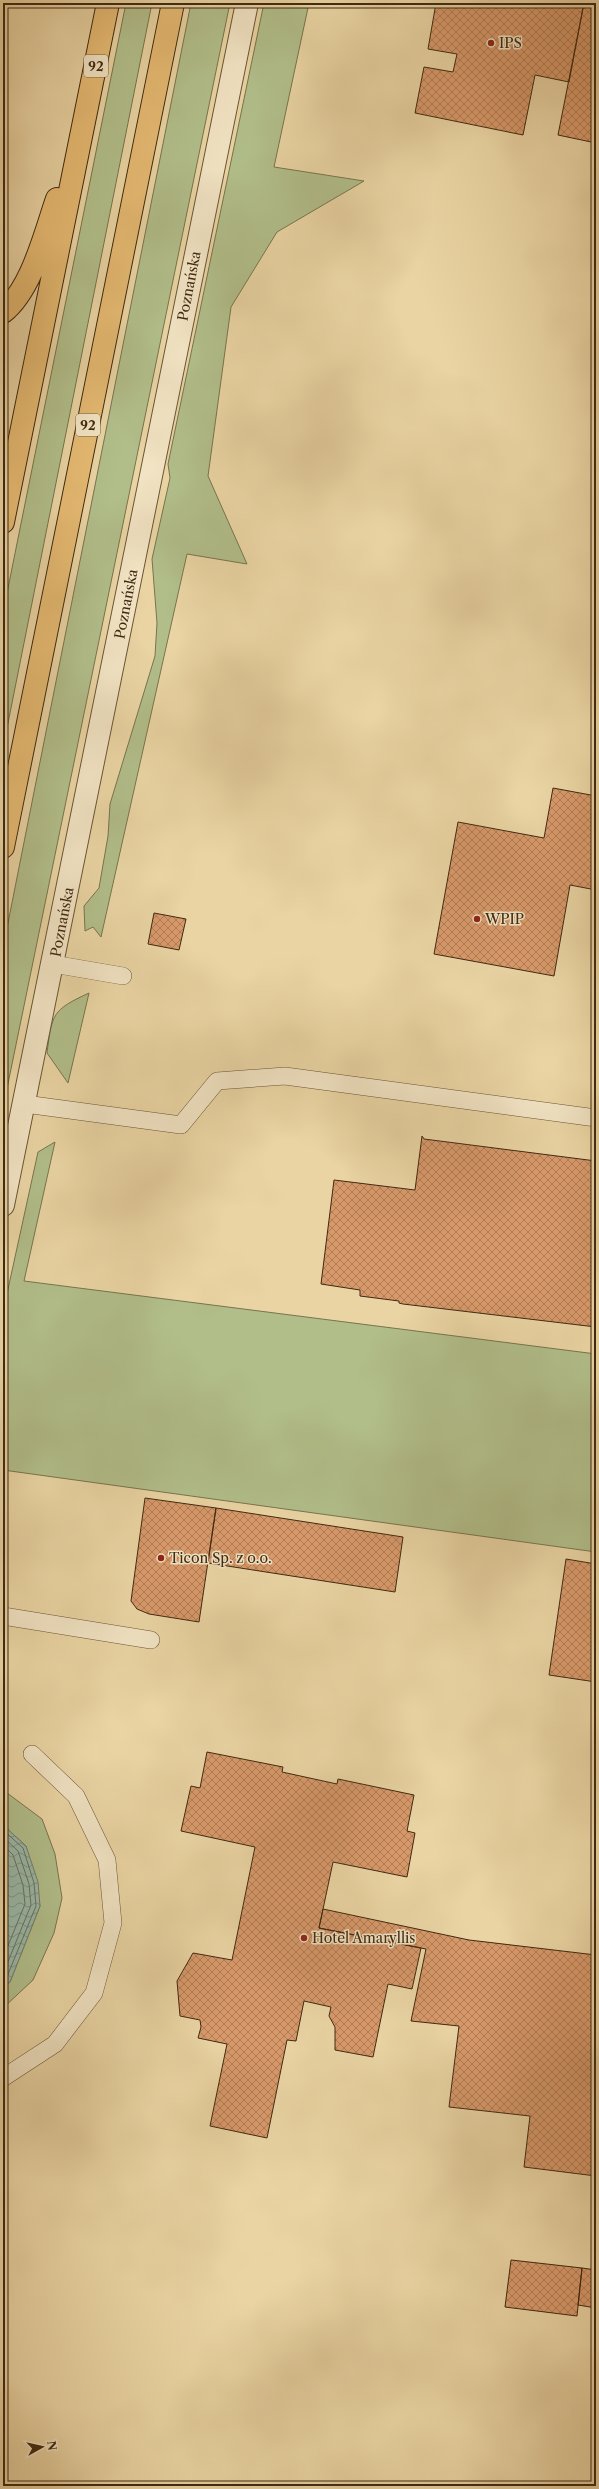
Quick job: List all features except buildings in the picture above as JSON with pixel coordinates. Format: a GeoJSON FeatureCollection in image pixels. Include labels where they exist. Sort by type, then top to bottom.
{"type":"FeatureCollection","features":[{"type":"Feature","properties":{"kind":"main road","name":"92"},"geometry":{"type":"LineString","coordinates":[[3,522],[108,3]]}},
{"type":"Feature","properties":{"kind":"main road","name":"92"},"geometry":{"type":"LineString","coordinates":[[3,847],[172,3]]}},
{"type":"Feature","properties":{"kind":"main road"},"geometry":{"type":"LineString","coordinates":[[3,312],[20,292],[32,270],[83,128]]}},
{"type":"Feature","properties":{"kind":"street","name":"Poznańska"},"geometry":{"type":"LineString","coordinates":[[3,1204],[25,1104],[246,3]]}},
{"type":"Feature","properties":{"kind":"lane"},"geometry":{"type":"LineString","coordinates":[[53,964],[123,976]]}},
{"type":"Feature","properties":{"kind":"lane"},"geometry":{"type":"LineString","coordinates":[[25,1104],[181,1125],[217,1081],[285,1076],[596,1118]]}},
{"type":"Feature","properties":{"kind":"lane"},"geometry":{"type":"LineString","coordinates":[[3,1616],[151,1640]]}},
{"type":"Feature","properties":{"kind":"lane"},"geometry":{"type":"LineString","coordinates":[[3,2078],[55,2044],[94,1993],[113,1923],[107,1860],[80,1803],[76,1796],[32,1754]]}},
{"type":"Feature","properties":{"kind":"green space"},"geometry":{"type":"Polygon","coordinates":[[[126,3],[152,3],[3,748],[3,613],[126,3]]]}},
{"type":"Feature","properties":{"kind":"green space"},"geometry":{"type":"Polygon","coordinates":[[[191,3],[230,3],[3,1108],[3,948],[191,3]]]}},
{"type":"Feature","properties":{"kind":"green space"},"geometry":{"type":"Polygon","coordinates":[[[264,3],[309,3],[274,167],[364,181],[277,232],[231,307],[208,476],[247,564],[187,554],[101,937],[93,927],[85,931],[84,906],[99,888],[108,836],[110,804],[155,656],[157,623],[152,559],[170,478],[168,464],[264,3]]]}},
{"type":"Feature","properties":{"kind":"green space"},"geometry":{"type":"Polygon","coordinates":[[[89,993],[68,1083],[47,1053],[50,1030],[56,1015],[61,1009],[89,993]]]}},
{"type":"Feature","properties":{"kind":"green space"},"geometry":{"type":"Polygon","coordinates":[[[55,1142],[24,1281],[596,1354],[596,1552],[3,1470],[3,1312],[38,1152],[55,1142]]]}},
{"type":"Feature","properties":{"kind":"green space"},"geometry":{"type":"Polygon","coordinates":[[[3,1790],[42,1819],[55,1854],[62,1898],[54,1933],[33,1980],[3,2008],[3,1987],[10,1982],[40,1906],[26,1846],[3,1825],[3,1790]]]}},
{"type":"Feature","properties":{"kind":"water"},"geometry":{"type":"Polygon","coordinates":[[[3,1825],[26,1846],[38,1882],[40,1906],[10,1982],[3,1987],[3,1825]]]}},
{"type":"Feature","properties":{"kind":"place","name":"IPS"},"geometry":{"type":"Point","coordinates":[491,43]}},
{"type":"Feature","properties":{"kind":"place","name":"WPIP"},"geometry":{"type":"Point","coordinates":[477,919]}},
{"type":"Feature","properties":{"kind":"place","name":"Ticon Sp. z o.o."},"geometry":{"type":"Point","coordinates":[161,1558]}},
{"type":"Feature","properties":{"kind":"place","name":"Hotel Amaryllis"},"geometry":{"type":"Point","coordinates":[304,1938]}}]}
